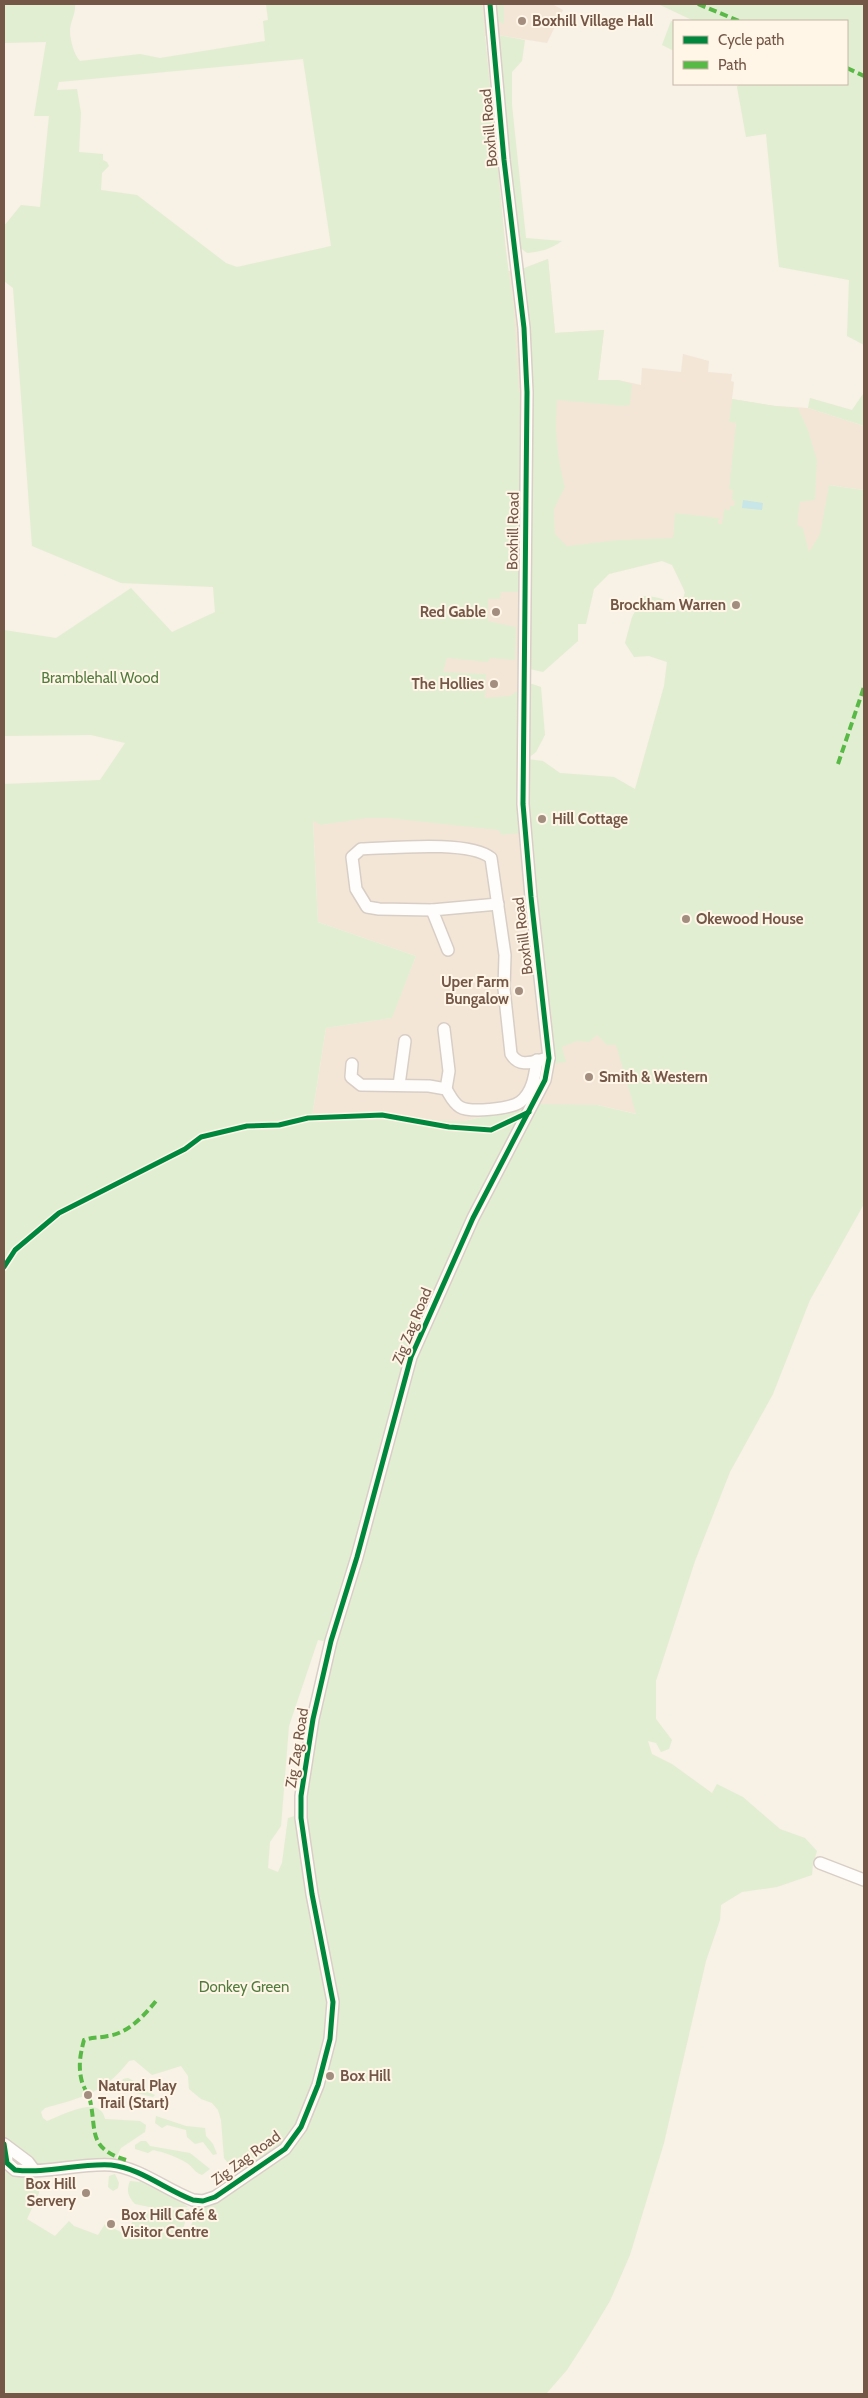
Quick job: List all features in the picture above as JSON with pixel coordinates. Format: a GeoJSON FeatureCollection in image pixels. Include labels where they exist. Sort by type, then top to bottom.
{"type":"FeatureCollection","features":[{"type":"Feature","properties":{"kind":"street","name":"Boxhill Road"},"geometry":{"type":"LineString","coordinates":[[490,4],[505,169],[524,328],[527,392],[523,804],[531,897],[549,1058]]}},
{"type":"Feature","properties":{"kind":"street"},"geometry":{"type":"LineString","coordinates":[[498,904],[432,910],[367,907],[356,889],[352,857],[361,849],[443,847],[484,852],[491,858],[498,904],[505,955],[504,989],[511,1054],[516,1061],[521,1063],[549,1058]]}},
{"type":"Feature","properties":{"kind":"street"},"geometry":{"type":"LineString","coordinates":[[432,910],[448,950]]}},
{"type":"Feature","properties":{"kind":"street"},"geometry":{"type":"LineString","coordinates":[[444,1029],[449,1071],[446,1089],[459,1106],[468,1110],[510,1107],[521,1102],[530,1090],[535,1076],[537,1060]]}},
{"type":"Feature","properties":{"kind":"street"},"geometry":{"type":"LineString","coordinates":[[399,1085],[404,1041]]}},
{"type":"Feature","properties":{"kind":"street","name":"Zig Zag Road"},"geometry":{"type":"LineString","coordinates":[[5,2145],[7,2163],[15,2170],[111,2165],[144,2176],[182,2196],[203,2201],[215,2197],[285,2149],[301,2127],[318,2085],[333,2021],[329,1978],[312,1894],[301,1818],[305,1769],[315,1709],[331,1641],[357,1557],[411,1357],[473,1218],[541,1090],[549,1058]]}},
{"type":"Feature","properties":{"kind":"street"},"geometry":{"type":"LineString","coordinates":[[352,1064],[351,1077],[362,1085],[399,1085],[446,1089]]}},
{"type":"Feature","properties":{"kind":"street"},"geometry":{"type":"LineString","coordinates":[[820,1863],[864,1880]]}},
{"type":"Feature","properties":{"kind":"shaded area"},"geometry":{"type":"Polygon","coordinates":[[[324,4],[552,4],[563,10],[547,43],[498,35],[485,36],[508,271],[522,269],[548,259],[555,333],[604,330],[598,380],[618,380],[641,385],[642,368],[681,372],[683,354],[709,361],[708,372],[732,374],[731,381],[734,382],[732,399],[775,406],[808,408],[864,426],[864,490],[829,485],[862,563],[680,612],[685,593],[672,553],[570,559],[431,389],[324,4]]]}},
{"type":"Feature","properties":{"kind":"shaded area"},"geometry":{"type":"Polygon","coordinates":[[[525,591],[523,789],[543,788],[637,1114],[598,1105],[517,1109],[464,1121],[312,1117],[326,1028],[391,1018],[416,956],[318,922],[313,820],[421,606],[501,592],[525,591]]]}},
{"type":"Feature","properties":{"kind":"green space"},"geometry":{"type":"Polygon","coordinates":[[[4,4],[75,4],[70,35],[74,51],[80,61],[140,54],[160,58],[265,41],[263,21],[268,20],[266,4],[482,4],[505,245],[514,310],[519,392],[532,393],[531,328],[522,269],[548,259],[555,333],[604,330],[598,380],[618,380],[632,384],[630,405],[557,400],[557,444],[565,487],[554,509],[555,534],[567,546],[618,540],[673,538],[675,513],[719,518],[718,524],[722,524],[724,509],[730,510],[730,506],[734,506],[735,501],[732,500],[733,490],[729,489],[736,423],[729,422],[732,399],[798,408],[808,430],[817,460],[815,500],[800,502],[797,525],[803,528],[809,552],[820,534],[829,485],[864,490],[864,1204],[810,1300],[773,1394],[730,1472],[695,1561],[656,1681],[656,1719],[672,1740],[669,1749],[661,1752],[656,1743],[648,1741],[652,1754],[672,1764],[712,1793],[717,1784],[743,1797],[780,1829],[805,1838],[817,1851],[812,1875],[777,1887],[742,1892],[721,1905],[720,1920],[706,1961],[664,2143],[630,2255],[610,2301],[567,2370],[546,2394],[4,2394],[4,784],[100,780],[125,743],[91,735],[4,736],[4,630],[56,638],[131,588],[172,632],[215,612],[213,587],[121,583],[32,546],[13,288],[4,281],[4,226],[21,205],[40,207],[49,116],[34,116],[46,42],[4,43],[4,4]],[[303,59],[59,82],[57,90],[77,89],[81,113],[79,152],[103,154],[103,160],[109,166],[102,173],[101,190],[137,195],[226,263],[237,267],[331,246],[303,59]],[[662,561],[609,574],[594,589],[586,624],[578,624],[578,641],[543,672],[530,669],[531,604],[525,592],[501,592],[500,599],[488,599],[488,621],[516,627],[515,660],[490,658],[488,662],[447,658],[443,672],[486,674],[485,698],[510,696],[529,683],[541,687],[545,735],[536,752],[527,759],[543,761],[560,773],[614,777],[635,789],[664,686],[667,662],[649,656],[634,657],[625,643],[632,617],[643,596],[663,600],[672,604],[680,612],[685,592],[672,565],[662,561]],[[526,785],[516,788],[520,833],[502,835],[498,830],[388,818],[367,818],[321,825],[313,821],[318,922],[416,956],[392,1018],[326,1028],[312,1117],[464,1121],[540,1104],[598,1105],[636,1114],[616,1045],[607,1045],[597,1035],[589,1042],[577,1041],[562,1047],[566,1062],[553,1064],[552,1019],[538,925],[526,785]],[[318,1640],[289,1726],[281,1826],[270,1842],[268,1868],[278,1872],[282,1863],[288,1818],[298,1815],[328,1642],[318,1640]],[[134,2060],[129,2061],[110,2081],[92,2093],[45,2108],[41,2112],[43,2118],[47,2121],[80,2108],[89,2107],[96,2108],[102,2112],[105,2119],[140,2121],[146,2125],[145,2132],[121,2148],[115,2160],[29,2175],[32,2183],[39,2181],[39,2193],[27,2219],[55,2236],[69,2221],[74,2226],[98,2235],[105,2224],[125,2234],[139,2211],[189,2209],[183,2229],[189,2231],[197,2210],[209,2204],[206,2194],[232,2182],[245,2171],[228,2163],[224,2158],[221,2120],[218,2110],[212,2103],[201,2099],[189,2089],[188,2076],[181,2066],[152,2075],[134,2060]]]}},
{"type":"Feature","properties":{"kind":"green space"},"geometry":{"type":"Polygon","coordinates":[[[495,4],[504,4],[504,24],[497,21],[495,4]]]}},
{"type":"Feature","properties":{"kind":"green space"},"geometry":{"type":"Polygon","coordinates":[[[658,4],[864,4],[864,345],[847,336],[849,280],[779,267],[766,134],[746,137],[737,87],[738,85],[848,85],[848,20],[692,20],[658,4]]]}},
{"type":"Feature","properties":{"kind":"green space"},"geometry":{"type":"Polygon","coordinates":[[[671,21],[673,22],[673,50],[662,45],[671,21]]]}},
{"type":"Feature","properties":{"kind":"green space"},"geometry":{"type":"Polygon","coordinates":[[[498,35],[525,40],[522,61],[512,72],[512,105],[526,238],[562,241],[550,248],[536,252],[527,253],[518,246],[498,35]]]}},
{"type":"Feature","properties":{"kind":"green space"},"geometry":{"type":"Polygon","coordinates":[[[864,387],[864,426],[808,408],[810,398],[852,410],[863,394],[864,387]]]}},
{"type":"Feature","properties":{"kind":"green space"},"geometry":{"type":"Polygon","coordinates":[[[128,2078],[134,2081],[135,2087],[155,2095],[153,2097],[132,2092],[121,2085],[123,2079],[128,2078]]]}},
{"type":"Feature","properties":{"kind":"green space"},"geometry":{"type":"Polygon","coordinates":[[[156,2116],[186,2126],[205,2128],[206,2136],[213,2144],[217,2154],[213,2155],[203,2142],[195,2144],[187,2137],[186,2130],[167,2125],[162,2128],[155,2123],[156,2116]]]}},
{"type":"Feature","properties":{"kind":"green space"},"geometry":{"type":"Polygon","coordinates":[[[141,2141],[146,2141],[150,2146],[190,2153],[210,2169],[202,2175],[197,2173],[187,2163],[170,2155],[153,2150],[148,2153],[135,2149],[135,2145],[141,2141]]]}},
{"type":"Feature","properties":{"kind":"green space"},"geometry":{"type":"Polygon","coordinates":[[[115,2174],[119,2183],[118,2188],[113,2191],[108,2187],[109,2176],[115,2174]]]}},
{"type":"Feature","properties":{"kind":"green space"},"geometry":{"type":"Polygon","coordinates":[[[142,2179],[180,2198],[180,2201],[188,2207],[154,2208],[135,2204],[128,2193],[128,2188],[130,2181],[139,2182],[142,2179]]]}},
{"type":"Feature","properties":{"kind":"water"},"geometry":{"type":"Polygon","coordinates":[[[743,500],[763,503],[762,510],[742,508],[743,500]]]}},
{"type":"Feature","properties":{"kind":"marked path"},"geometry":{"type":"LineString","coordinates":[[698,4],[737,20]]}},
{"type":"Feature","properties":{"kind":"marked path"},"geometry":{"type":"LineString","coordinates":[[848,68],[864,76]]}},
{"type":"Feature","properties":{"kind":"marked path"},"geometry":{"type":"LineString","coordinates":[[838,764],[864,687]]}},
{"type":"Feature","properties":{"kind":"marked path"},"geometry":{"type":"LineString","coordinates":[[126,2160],[105,2150],[99,2144],[96,2137],[90,2100],[81,2077],[81,2051],[84,2040],[122,2032],[140,2018],[156,2001]]}},
{"type":"Feature","properties":{"kind":"cycle path"},"geometry":{"type":"LineString","coordinates":[[4,2144],[7,2163],[15,2170],[39,2171],[111,2165],[132,2170],[183,2196],[203,2201],[215,2197],[285,2149],[301,2127],[318,2085],[330,2039],[333,2002],[312,1894],[301,1818],[301,1796],[313,1719],[331,1641],[357,1557],[411,1357],[473,1218],[545,1080],[549,1058],[531,897],[523,804],[527,392],[524,328],[504,160],[490,4]]}},
{"type":"Feature","properties":{"kind":"cycle path"},"geometry":{"type":"LineString","coordinates":[[4,1267],[15,1250],[59,1213],[185,1149],[201,1137],[247,1126],[279,1125],[308,1118],[382,1115],[449,1127],[491,1130],[529,1112]]}},
{"type":"Feature","properties":{"kind":"place","name":"Boxhill Village Hall"},"geometry":{"type":"Point","coordinates":[522,21]}},
{"type":"Feature","properties":{"kind":"place","name":"Brockham Warren"},"geometry":{"type":"Point","coordinates":[736,605]}},
{"type":"Feature","properties":{"kind":"place","name":"Red Gable"},"geometry":{"type":"Point","coordinates":[496,612]}},
{"type":"Feature","properties":{"kind":"place","name":"The Hollies"},"geometry":{"type":"Point","coordinates":[494,684]}},
{"type":"Feature","properties":{"kind":"place","name":"Hill Cottage"},"geometry":{"type":"Point","coordinates":[542,819]}},
{"type":"Feature","properties":{"kind":"place","name":"Okewood House"},"geometry":{"type":"Point","coordinates":[686,919]}},
{"type":"Feature","properties":{"kind":"place","name":"Uper Farm Bungalow"},"geometry":{"type":"Point","coordinates":[519,991]}},
{"type":"Feature","properties":{"kind":"place","name":"Smith & Western"},"geometry":{"type":"Point","coordinates":[589,1077]}},
{"type":"Feature","properties":{"kind":"place","name":"Box Hill"},"geometry":{"type":"Point","coordinates":[330,2076]}},
{"type":"Feature","properties":{"kind":"place","name":"Natural Play Trail (Start)"},"geometry":{"type":"Point","coordinates":[88,2095]}},
{"type":"Feature","properties":{"kind":"place","name":"Box Hill Servery"},"geometry":{"type":"Point","coordinates":[86,2193]}},
{"type":"Feature","properties":{"kind":"place","name":"Box Hill Café & Visitor Centre"},"geometry":{"type":"Point","coordinates":[111,2224]}},
{"type":"Feature","properties":{"kind":"park label","name":"Bramblehall Wood"},"geometry":{"type":"Point","coordinates":[100,678]}},
{"type":"Feature","properties":{"kind":"park label","name":"Donkey Green"},"geometry":{"type":"Point","coordinates":[244,1987]}}]}
